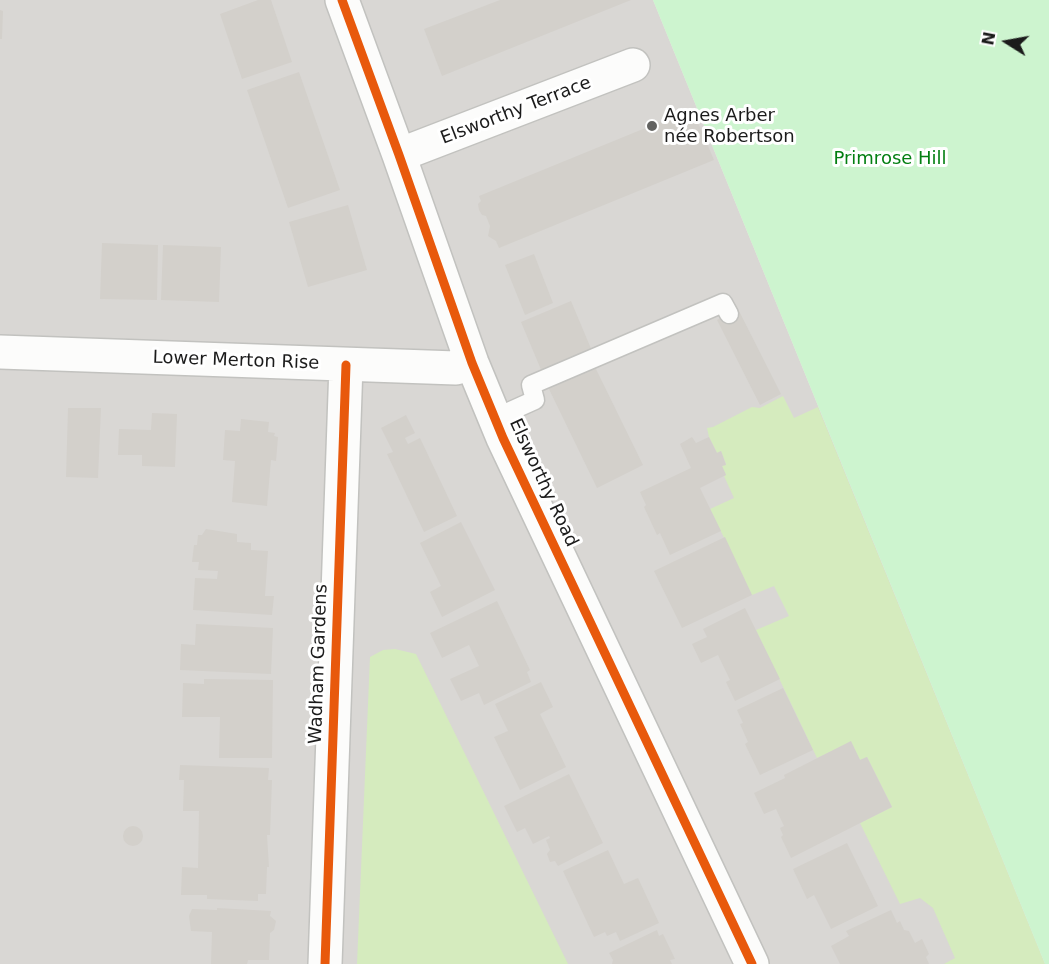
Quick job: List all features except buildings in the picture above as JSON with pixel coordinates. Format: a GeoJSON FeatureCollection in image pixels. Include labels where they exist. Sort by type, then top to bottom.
{"type":"FeatureCollection","features":[{"type":"Feature","properties":{"kind":"street","name":"Elsworthy Road"},"geometry":{"type":"LineString","coordinates":[[342,0],[472,363],[495,418],[752,964]]}},
{"type":"Feature","properties":{"kind":"street","name":"Elsworthy Terrace"},"geometry":{"type":"LineString","coordinates":[[399,155],[633,65]]}},
{"type":"Feature","properties":{"kind":"street","name":"Lower Merton Rise"},"geometry":{"type":"LineString","coordinates":[[0,352],[456,368],[472,363]]}},
{"type":"Feature","properties":{"kind":"street","name":"Wadham Gardens"},"geometry":{"type":"LineString","coordinates":[[325,964],[346,364]]}},
{"type":"Feature","properties":{"kind":"lane"},"geometry":{"type":"LineString","coordinates":[[495,418],[536,399],[531,385],[723,303],[729,314]]}},
{"type":"Feature","properties":{"kind":"shaded area"},"geometry":{"type":"Polygon","coordinates":[[[0,0],[653,0],[1045,964],[0,964],[0,0]]]}},
{"type":"Feature","properties":{"kind":"green space","name":"Primrose Hill"},"geometry":{"type":"Polygon","coordinates":[[[653,0],[1049,0],[1049,964],[1045,964],[653,0]]]}},
{"type":"Feature","properties":{"kind":"green space"},"geometry":{"type":"Polygon","coordinates":[[[783,396],[794,418],[818,407],[1045,964],[944,964],[955,958],[933,908],[920,898],[900,904],[860,823],[892,807],[867,757],[860,760],[851,742],[817,758],[756,630],[789,616],[774,586],[752,595],[710,509],[734,498],[724,476],[726,475],[722,466],[726,464],[721,451],[717,453],[707,428],[752,407],[760,408],[783,396]]]}},
{"type":"Feature","properties":{"kind":"green space"},"geometry":{"type":"Polygon","coordinates":[[[395,649],[416,654],[568,964],[357,964],[370,657],[383,650],[395,649]]]}},
{"type":"Feature","properties":{"kind":"cycle path"},"geometry":{"type":"LineString","coordinates":[[342,0],[472,363],[503,438],[752,964]]}},
{"type":"Feature","properties":{"kind":"cycle path"},"geometry":{"type":"LineString","coordinates":[[325,964],[346,365]]}},
{"type":"Feature","properties":{"kind":"place","name":"Agnes Arber née Robertson"},"geometry":{"type":"Point","coordinates":[652,126]}}]}
